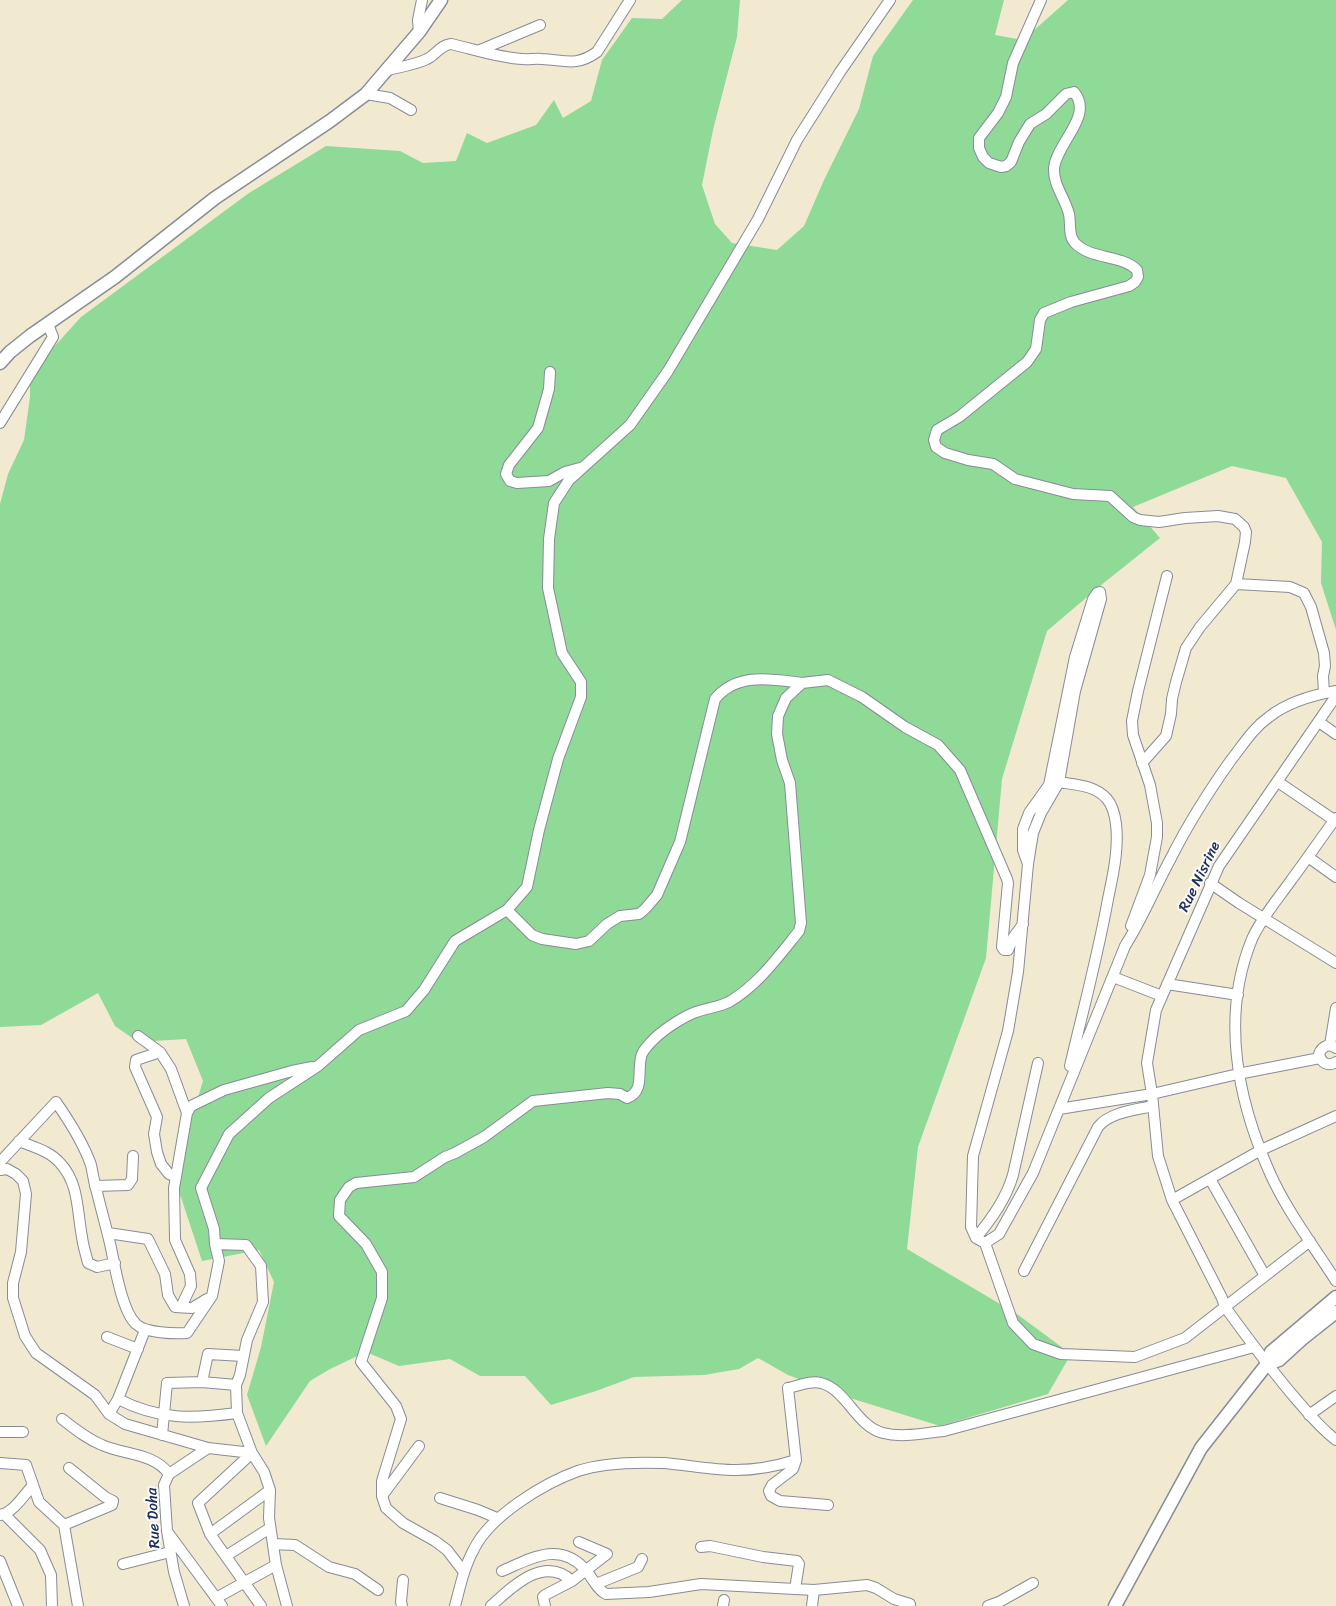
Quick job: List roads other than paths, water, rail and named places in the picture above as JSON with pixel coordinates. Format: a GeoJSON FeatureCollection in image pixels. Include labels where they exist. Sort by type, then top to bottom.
{"type":"FeatureCollection","features":[{"type":"Feature","properties":{"kind":"street"},"geometry":{"type":"LineString","coordinates":[[419,32],[418,20],[422,0]]}},
{"type":"Feature","properties":{"kind":"street"},"geometry":{"type":"LineString","coordinates":[[0,363],[10,352],[115,277],[215,198],[330,121],[366,94],[419,32],[441,0]]}},
{"type":"Feature","properties":{"kind":"street"},"geometry":{"type":"LineString","coordinates":[[387,70],[424,61],[447,44],[509,58],[525,60],[536,58],[569,63],[579,62],[597,52],[630,0]]}},
{"type":"Feature","properties":{"kind":"street"},"geometry":{"type":"LineString","coordinates":[[0,1162],[56,1102],[71,1122],[91,1166],[120,1288],[131,1318],[145,1330],[155,1330],[173,1335],[187,1333],[212,1296],[219,1261],[214,1229],[201,1188],[229,1134],[269,1098],[318,1066],[359,1030],[406,1011],[424,990],[455,941],[507,910],[527,887],[539,830],[558,759],[582,697],[581,682],[562,654],[548,588],[549,539],[554,504],[569,480],[630,425],[668,371],[758,219],[798,140],[840,72],[890,0]]}},
{"type":"Feature","properties":{"kind":"street"},"geometry":{"type":"LineString","coordinates":[[1041,0],[1013,63],[1006,97],[998,113],[980,138],[978,148],[989,163],[1001,167],[1006,166],[1011,162],[1018,142],[1030,124],[1046,114],[1066,94],[1074,92],[1078,98],[1080,108],[1078,122],[1057,154],[1054,168],[1054,181],[1069,213],[1070,236],[1083,249],[1112,260],[1131,264],[1137,270],[1138,278],[1129,286],[1072,302],[1044,313],[1040,320],[1036,349],[1027,362],[959,417],[938,430],[934,436],[934,444],[945,453],[968,460],[993,464],[1016,479],[1073,494],[1110,496],[1133,517],[1140,520],[1159,522],[1218,516],[1235,520],[1244,527],[1246,542],[1236,584],[1200,627],[1186,648],[1172,699],[1166,736],[1142,763]]}},
{"type":"Feature","properties":{"kind":"street"},"geometry":{"type":"LineString","coordinates":[[480,50],[540,25]]}},
{"type":"Feature","properties":{"kind":"street"},"geometry":{"type":"LineString","coordinates":[[366,94],[390,98],[411,110]]}},
{"type":"Feature","properties":{"kind":"street"},"geometry":{"type":"LineString","coordinates":[[0,423],[53,337],[48,324]]}},
{"type":"Feature","properties":{"kind":"street"},"geometry":{"type":"LineString","coordinates":[[550,372],[549,389],[538,428],[514,458],[506,474],[510,481],[518,483],[549,481],[565,472],[583,467]]}},
{"type":"Feature","properties":{"kind":"street"},"geometry":{"type":"LineString","coordinates":[[980,1240],[998,1234],[1033,1173],[1113,977],[1150,875],[1157,837],[1153,800],[1132,735],[1133,713],[1167,576]]}},
{"type":"Feature","properties":{"kind":"street"},"geometry":{"type":"LineString","coordinates":[[1236,584],[1290,587],[1304,593],[1311,607],[1324,653],[1324,694]]}},
{"type":"Feature","properties":{"kind":"street"},"geometry":{"type":"LineString","coordinates":[[1028,864],[1023,850],[1023,829],[1029,813],[1049,785],[1077,650],[1093,599],[1100,592],[1101,599],[1075,691],[1059,782],[1037,822],[1028,864],[1018,972],[1008,1031],[974,1156],[971,1226],[980,1240],[1014,1323],[1033,1344],[1062,1354],[1135,1357],[1185,1338],[1310,1241]]}},
{"type":"Feature","properties":{"kind":"street"},"geometry":{"type":"LineString","coordinates":[[507,910],[532,935],[542,939],[576,944],[589,941],[607,924],[620,916],[640,914],[657,895],[680,842],[715,699],[732,684],[765,678],[802,683],[828,680],[862,697],[906,727],[938,745],[960,770],[1007,879],[1002,947],[1004,950],[1008,950],[1013,938],[1023,924]]}},
{"type":"Feature","properties":{"kind":"street"},"geometry":{"type":"LineString","coordinates":[[464,1572],[447,1550],[393,1516],[386,1508],[382,1496],[382,1481],[401,1419],[396,1406],[361,1359],[382,1298],[382,1272],[366,1244],[339,1216],[340,1200],[349,1187],[356,1183],[414,1177],[445,1157],[484,1137],[532,1101],[608,1092],[620,1094],[627,1098],[632,1096],[640,1082],[642,1053],[654,1039],[694,1012],[728,1002],[766,972],[798,931],[801,923],[790,783],[782,760],[777,734],[778,716],[786,698],[802,683]]}},
{"type":"Feature","properties":{"kind":"street"},"geometry":{"type":"LineString","coordinates":[[1125,946],[1141,919],[1172,856],[1206,798],[1245,742],[1269,716],[1297,702],[1336,691]]}},
{"type":"Feature","properties":{"kind":"street","name":"Rue Nisrine"},"geometry":{"type":"LineString","coordinates":[[1336,696],[1278,782],[1232,845],[1210,883],[1156,1010],[1147,1063],[1158,1156],[1172,1200],[1225,1307],[1267,1364],[1309,1415],[1336,1440]]}},
{"type":"Feature","properties":{"kind":"street"},"geometry":{"type":"LineString","coordinates":[[1319,722],[1336,734]]}},
{"type":"Feature","properties":{"kind":"street"},"geometry":{"type":"LineString","coordinates":[[1059,782],[1091,787],[1104,796],[1113,810],[1117,834],[1114,872],[1102,932],[1064,1094]]}},
{"type":"Feature","properties":{"kind":"street"},"geometry":{"type":"LineString","coordinates":[[1278,782],[1335,819],[1263,918],[1252,940],[1238,995],[1235,1016],[1238,1074],[1250,1118],[1269,1172],[1336,1281]]}},
{"type":"Feature","properties":{"kind":"street"},"geometry":{"type":"LineString","coordinates":[[1308,857],[1336,877]]}},
{"type":"Feature","properties":{"kind":"street"},"geometry":{"type":"LineString","coordinates":[[1210,883],[1336,963]]}},
{"type":"Feature","properties":{"kind":"street"},"geometry":{"type":"LineString","coordinates":[[1113,977],[1162,996]]}},
{"type":"Feature","properties":{"kind":"street"},"geometry":{"type":"LineString","coordinates":[[1167,984],[1238,995]]}},
{"type":"Feature","properties":{"kind":"street"},"geometry":{"type":"LineString","coordinates":[[1335,1066],[1325,1064],[1320,1058],[1320,1051],[1323,1048],[1333,1046],[1336,1008]]}},
{"type":"Feature","properties":{"kind":"street"},"geometry":{"type":"LineString","coordinates":[[138,1036],[160,1052],[171,1068],[187,1113]]}},
{"type":"Feature","properties":{"kind":"street"},"geometry":{"type":"LineString","coordinates":[[160,1052],[136,1060],[135,1067],[157,1117],[154,1134],[156,1152],[165,1169],[169,1174],[176,1177]]}},
{"type":"Feature","properties":{"kind":"street"},"geometry":{"type":"LineString","coordinates":[[1059,1109],[1152,1094],[1238,1074],[1320,1058]]}},
{"type":"Feature","properties":{"kind":"street"},"geometry":{"type":"LineString","coordinates":[[980,1240],[1008,1193],[1038,1063]]}},
{"type":"Feature","properties":{"kind":"street"},"geometry":{"type":"LineString","coordinates":[[181,1307],[191,1286],[190,1274],[175,1240],[174,1188],[187,1113],[191,1106],[224,1090],[292,1071],[318,1066]]}},
{"type":"Feature","properties":{"kind":"street"},"geometry":{"type":"LineString","coordinates":[[1024,1271],[1098,1127],[1111,1117],[1153,1106]]}},
{"type":"Feature","properties":{"kind":"street"},"geometry":{"type":"LineString","coordinates":[[1172,1200],[1261,1150],[1336,1116]]}},
{"type":"Feature","properties":{"kind":"street"},"geometry":{"type":"LineString","coordinates":[[19,1141],[49,1154],[60,1162],[67,1172],[75,1187],[82,1239],[88,1263],[97,1267],[114,1263]]}},
{"type":"Feature","properties":{"kind":"street"},"geometry":{"type":"LineString","coordinates":[[95,1186],[128,1185],[132,1179],[133,1156]]}},
{"type":"Feature","properties":{"kind":"street"},"geometry":{"type":"LineString","coordinates":[[0,1170],[7,1169],[16,1174],[23,1181],[26,1194],[20,1252],[13,1283],[13,1298],[25,1336],[36,1354],[95,1395],[109,1414],[124,1424],[208,1448],[252,1453]]}},
{"type":"Feature","properties":{"kind":"street"},"geometry":{"type":"LineString","coordinates":[[1210,1179],[1265,1276]]}},
{"type":"Feature","properties":{"kind":"street"},"geometry":{"type":"LineString","coordinates":[[108,1233],[148,1239],[165,1274],[168,1295],[176,1307],[192,1308],[212,1296]]}},
{"type":"Feature","properties":{"kind":"street"},"geometry":{"type":"LineString","coordinates":[[215,1244],[246,1245],[261,1266],[262,1302],[247,1340],[236,1385],[237,1412],[252,1453],[264,1472],[270,1490],[270,1528],[285,1605]]}},
{"type":"Feature","properties":{"kind":"street"},"geometry":{"type":"LineString","coordinates":[[1115,1606],[1201,1448],[1267,1364],[1271,1352],[1336,1297]]}},
{"type":"Feature","properties":{"kind":"street"},"geometry":{"type":"LineString","coordinates":[[1267,1364],[1279,1360],[1302,1338],[1336,1312]]}},
{"type":"Feature","properties":{"kind":"street"},"geometry":{"type":"LineString","coordinates":[[109,1414],[118,1399],[145,1330]]}},
{"type":"Feature","properties":{"kind":"street"},"geometry":{"type":"LineString","coordinates":[[107,1337],[138,1349]]}},
{"type":"Feature","properties":{"kind":"street"},"geometry":{"type":"LineString","coordinates":[[828,1505],[780,1501],[771,1496],[769,1491],[772,1485],[793,1469],[796,1460],[788,1388],[821,1383],[832,1388],[863,1422],[882,1433],[905,1435],[944,1431],[1254,1347]]}},
{"type":"Feature","properties":{"kind":"street"},"geometry":{"type":"LineString","coordinates":[[202,1382],[208,1354],[244,1356]]}},
{"type":"Feature","properties":{"kind":"street"},"geometry":{"type":"LineString","coordinates":[[162,1435],[167,1382],[202,1382],[236,1385]]}},
{"type":"Feature","properties":{"kind":"street"},"geometry":{"type":"LineString","coordinates":[[1309,1415],[1336,1396]]}},
{"type":"Feature","properties":{"kind":"street"},"geometry":{"type":"LineString","coordinates":[[118,1399],[138,1409],[184,1418],[209,1417],[237,1412]]}},
{"type":"Feature","properties":{"kind":"street"},"geometry":{"type":"LineString","coordinates":[[62,1419],[87,1438],[118,1452],[154,1459],[164,1466],[169,1474]]}},
{"type":"Feature","properties":{"kind":"street"},"geometry":{"type":"LineString","coordinates":[[0,1432],[23,1432]]}},
{"type":"Feature","properties":{"kind":"street"},"geometry":{"type":"LineString","coordinates":[[382,1496],[419,1446]]}},
{"type":"Feature","properties":{"kind":"street","name":"Rue Doha"},"geometry":{"type":"LineString","coordinates":[[185,1606],[174,1572],[166,1531],[164,1485],[169,1474],[208,1448]]}},
{"type":"Feature","properties":{"kind":"street"},"geometry":{"type":"LineString","coordinates":[[252,1453],[198,1503],[210,1534],[261,1606]]}},
{"type":"Feature","properties":{"kind":"street"},"geometry":{"type":"LineString","coordinates":[[454,1606],[474,1547],[497,1518],[535,1492],[578,1471],[610,1465],[663,1463],[736,1470],[780,1465],[796,1460]]}},
{"type":"Feature","properties":{"kind":"street"},"geometry":{"type":"LineString","coordinates":[[0,1464],[26,1465],[39,1502],[64,1525],[78,1606]]}},
{"type":"Feature","properties":{"kind":"street"},"geometry":{"type":"LineString","coordinates":[[64,1525],[112,1505],[113,1501],[105,1497],[69,1468]]}},
{"type":"Feature","properties":{"kind":"street"},"geometry":{"type":"LineString","coordinates":[[33,1485],[16,1504],[2,1515],[40,1550],[51,1575],[52,1606]]}},
{"type":"Feature","properties":{"kind":"street"},"geometry":{"type":"LineString","coordinates":[[210,1534],[270,1490]]}},
{"type":"Feature","properties":{"kind":"street"},"geometry":{"type":"LineString","coordinates":[[440,1498],[497,1518]]}},
{"type":"Feature","properties":{"kind":"street"},"geometry":{"type":"LineString","coordinates":[[226,1556],[270,1528]]}},
{"type":"Feature","properties":{"kind":"street"},"geometry":{"type":"LineString","coordinates":[[166,1531],[219,1602],[244,1582],[276,1565]]}},
{"type":"Feature","properties":{"kind":"street"},"geometry":{"type":"LineString","coordinates":[[545,1606],[543,1597],[545,1595],[587,1571],[606,1554],[579,1542]]}},
{"type":"Feature","properties":{"kind":"street"},"geometry":{"type":"LineString","coordinates":[[273,1544],[295,1545],[329,1567],[355,1574],[378,1590]]}},
{"type":"Feature","properties":{"kind":"street"},"geometry":{"type":"LineString","coordinates":[[701,1547],[710,1546],[763,1557],[797,1561],[799,1564],[795,1589]]}},
{"type":"Feature","properties":{"kind":"street"},"geometry":{"type":"LineString","coordinates":[[123,1564],[170,1552]]}},
{"type":"Feature","properties":{"kind":"street"},"geometry":{"type":"LineString","coordinates":[[502,1571],[543,1554],[563,1554],[582,1566],[600,1591],[606,1594],[649,1592],[701,1584],[814,1590],[867,1585],[894,1599],[910,1604]]}},
{"type":"Feature","properties":{"kind":"street"},"geometry":{"type":"LineString","coordinates":[[596,1584],[638,1567],[642,1559]]}},
{"type":"Feature","properties":{"kind":"street"},"geometry":{"type":"LineString","coordinates":[[0,1561],[18,1606]]}},
{"type":"Feature","properties":{"kind":"street"},"geometry":{"type":"LineString","coordinates":[[491,1606],[526,1578],[539,1573],[560,1572],[572,1581]]}},
{"type":"Feature","properties":{"kind":"street"},"geometry":{"type":"LineString","coordinates":[[402,1606],[403,1580]]}},
{"type":"Feature","properties":{"kind":"street"},"geometry":{"type":"LineString","coordinates":[[988,1606],[1034,1583]]}},
{"type":"Feature","properties":{"kind":"street"},"geometry":{"type":"LineString","coordinates":[[810,1605],[814,1590]]}}]}
